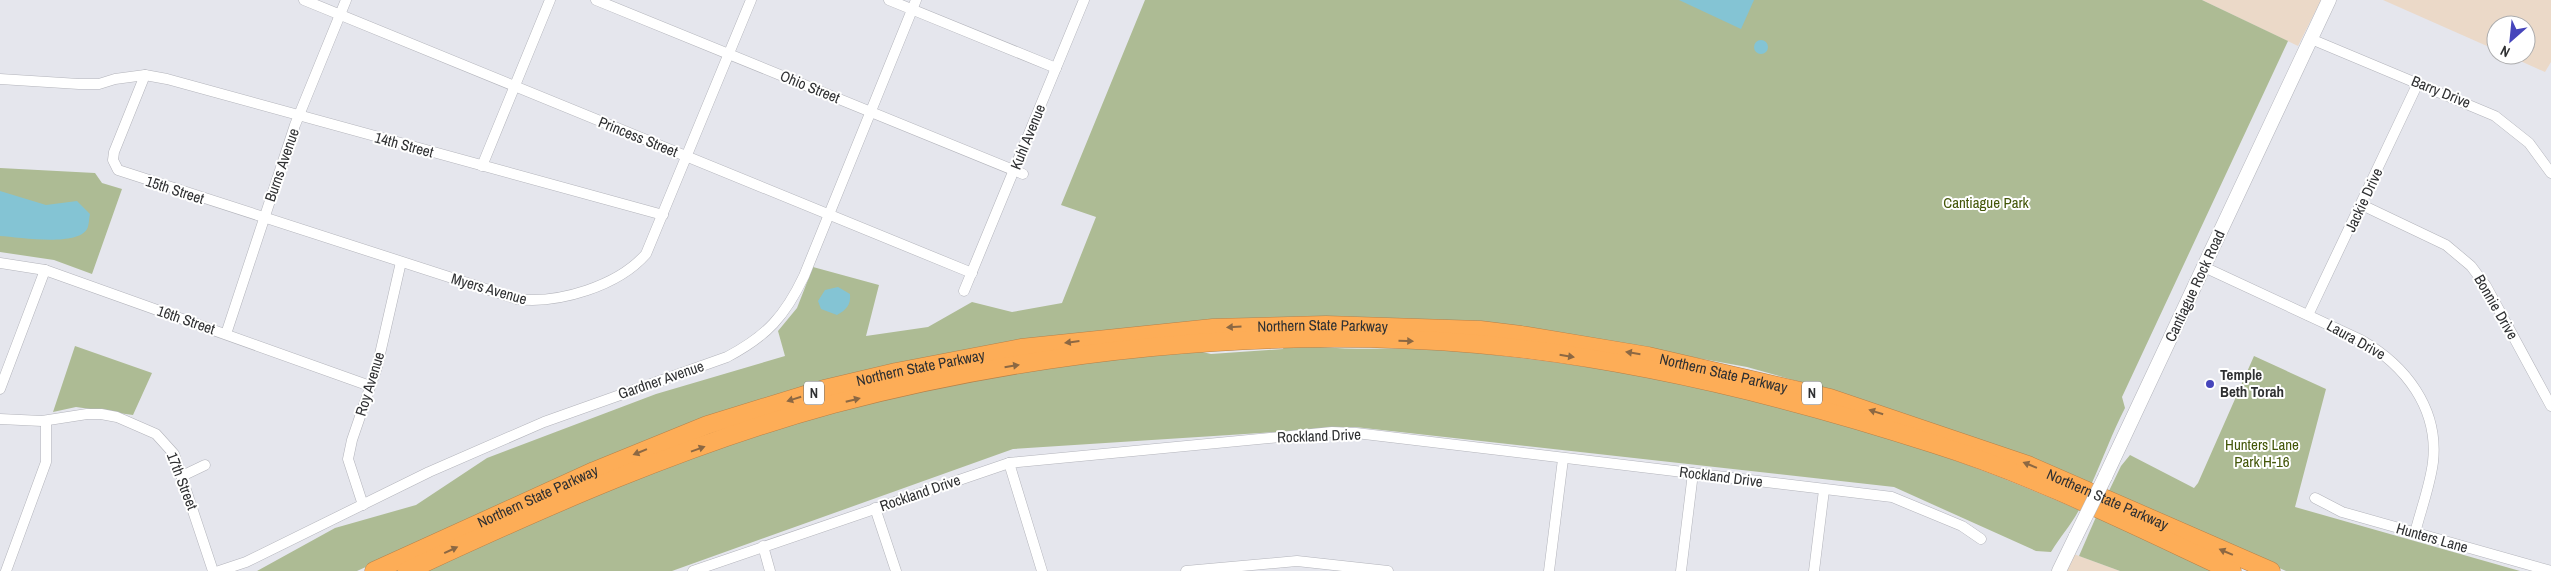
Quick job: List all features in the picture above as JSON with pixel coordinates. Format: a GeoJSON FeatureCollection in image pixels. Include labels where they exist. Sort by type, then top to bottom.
{"type":"FeatureCollection","features":[{"type":"Feature","properties":{"kind":"highway","name":"Northern State Parkway"},"geometry":{"type":"LineString","coordinates":[[374,571],[602,467],[707,425],[824,389],[896,372],[1021,348],[1183,331],[1480,330],[1648,356],[1830,398],[1910,423],[2028,465],[2271,571]]}},
{"type":"Feature","properties":{"kind":"highway","name":"Northern State Parkway"},"geometry":{"type":"LineString","coordinates":[[407,571],[562,502],[662,462],[739,433],[831,405],[949,376],[1097,352],[1280,332]]}},
{"type":"Feature","properties":{"kind":"highway","name":"Northern State Parkway"},"geometry":{"type":"LineString","coordinates":[[1324,332],[1535,351],[1623,365],[1780,398],[1938,445],[2043,486],[2232,571]]}},
{"type":"Feature","properties":{"kind":"main road","name":"Cantiague Rock Road"},"geometry":{"type":"LineString","coordinates":[[2059,571],[2329,0]]}},
{"type":"Feature","properties":{"kind":"street","name":"Princess Street"},"geometry":{"type":"LineString","coordinates":[[304,0],[972,273]]}},
{"type":"Feature","properties":{"kind":"street","name":"Burns Avenue"},"geometry":{"type":"LineString","coordinates":[[226,334],[299,116],[346,0]]}},
{"type":"Feature","properties":{"kind":"street"},"geometry":{"type":"LineString","coordinates":[[482,166],[550,0]]}},
{"type":"Feature","properties":{"kind":"street","name":"Ohio Street"},"geometry":{"type":"LineString","coordinates":[[596,0],[1018,173]]}},
{"type":"Feature","properties":{"kind":"street","name":"Myers Avenue"},"geometry":{"type":"LineString","coordinates":[[264,218],[518,299],[551,300],[597,285],[630,270],[646,254],[751,0]]}},
{"type":"Feature","properties":{"kind":"street"},"geometry":{"type":"LineString","coordinates":[[889,0],[914,5],[1056,68]]}},
{"type":"Feature","properties":{"kind":"street","name":"Kuhl Avenue"},"geometry":{"type":"LineString","coordinates":[[964,291],[1018,173],[1056,68],[1084,0]]}},
{"type":"Feature","properties":{"kind":"street","name":"Gardner Avenue"},"geometry":{"type":"LineString","coordinates":[[219,571],[246,562],[429,472],[544,422],[727,357],[748,346],[773,326],[791,304],[914,5]]}},
{"type":"Feature","properties":{"kind":"street","name":"Barry Drive"},"geometry":{"type":"LineString","coordinates":[[2311,39],[2482,109],[2501,120],[2529,143],[2551,173]]}},
{"type":"Feature","properties":{"kind":"street"},"geometry":{"type":"LineString","coordinates":[[0,80],[99,84],[115,79],[145,75]]}},
{"type":"Feature","properties":{"kind":"street","name":"14th Street"},"geometry":{"type":"LineString","coordinates":[[145,75],[663,215]]}},
{"type":"Feature","properties":{"kind":"street","name":"15th Street"},"geometry":{"type":"LineString","coordinates":[[145,75],[113,160],[118,170],[264,218]]}},
{"type":"Feature","properties":{"kind":"street","name":"Jackie Drive"},"geometry":{"type":"LineString","coordinates":[[2308,315],[2362,205],[2418,83]]}},
{"type":"Feature","properties":{"kind":"street","name":"Bonnie Drive"},"geometry":{"type":"LineString","coordinates":[[2362,205],[2446,245],[2471,266],[2486,286],[2551,406]]}},
{"type":"Feature","properties":{"kind":"street","name":"Roy Avenue"},"geometry":{"type":"LineString","coordinates":[[363,504],[348,459],[370,386],[378,367],[401,262]]}},
{"type":"Feature","properties":{"kind":"street","name":"16th Street"},"geometry":{"type":"LineString","coordinates":[[0,263],[45,270],[370,386]]}},
{"type":"Feature","properties":{"kind":"street","name":"Laura Drive"},"geometry":{"type":"LineString","coordinates":[[2204,267],[2380,350],[2399,367],[2420,396],[2431,430],[2433,461],[2414,533]]}},
{"type":"Feature","properties":{"kind":"street"},"geometry":{"type":"LineString","coordinates":[[0,389],[45,270]]}},
{"type":"Feature","properties":{"kind":"street","name":"17th Street"},"geometry":{"type":"LineString","coordinates":[[0,419],[46,421],[87,414],[101,414],[144,427],[156,434],[166,442],[174,454],[213,571]]}},
{"type":"Feature","properties":{"kind":"street"},"geometry":{"type":"LineString","coordinates":[[6,571],[44,468],[46,421]]}},
{"type":"Feature","properties":{"kind":"street","name":"Rockland Drive"},"geometry":{"type":"LineString","coordinates":[[693,571],[1009,463],[1332,432],[1356,433],[1892,497],[1962,526],[1981,539]]}},
{"type":"Feature","properties":{"kind":"street"},"geometry":{"type":"LineString","coordinates":[[1549,571],[1563,458]]}},
{"type":"Feature","properties":{"kind":"street"},"geometry":{"type":"LineString","coordinates":[[1009,463],[1042,571]]}},
{"type":"Feature","properties":{"kind":"street"},"geometry":{"type":"LineString","coordinates":[[182,476],[205,465]]}},
{"type":"Feature","properties":{"kind":"street"},"geometry":{"type":"LineString","coordinates":[[1681,571],[1693,474]]}},
{"type":"Feature","properties":{"kind":"street"},"geometry":{"type":"LineString","coordinates":[[1814,571],[1824,490]]}},
{"type":"Feature","properties":{"kind":"street","name":"Hunters Lane"},"geometry":{"type":"LineString","coordinates":[[2315,498],[2342,512],[2551,571]]}},
{"type":"Feature","properties":{"kind":"street"},"geometry":{"type":"LineString","coordinates":[[875,508],[896,571]]}},
{"type":"Feature","properties":{"kind":"street"},"geometry":{"type":"LineString","coordinates":[[763,546],[770,571]]}},
{"type":"Feature","properties":{"kind":"street"},"geometry":{"type":"LineString","coordinates":[[1186,571],[1275,567],[1316,562],[1388,571]]}},
{"type":"Feature","properties":{"kind":"shaded area"},"geometry":{"type":"Polygon","coordinates":[[[2202,0],[2321,0],[2298,46],[2202,0]]]}},
{"type":"Feature","properties":{"kind":"shaded area"},"geometry":{"type":"Polygon","coordinates":[[[2383,0],[2551,0],[2551,62],[2545,72],[2529,65],[2536,65],[2536,15],[2486,15],[2486,46],[2383,0]]]}},
{"type":"Feature","properties":{"kind":"shaded area"},"geometry":{"type":"Polygon","coordinates":[[[2069,552],[2079,556],[2120,571],[2059,571],[2069,552]]]}},
{"type":"Feature","properties":{"kind":"green space","name":"Cantiague Park"},"geometry":{"type":"Polygon","coordinates":[[[1145,0],[2202,0],[2288,41],[2122,397],[2125,408],[2091,485],[1861,399],[1747,367],[1587,338],[1320,347],[1461,351],[1580,366],[1659,379],[1737,394],[1775,404],[1929,451],[2079,510],[2051,552],[2036,551],[1894,487],[1355,427],[1013,449],[672,571],[425,571],[529,523],[635,478],[743,438],[798,421],[896,395],[1025,371],[1198,351],[1211,354],[1283,349],[1294,318],[902,366],[539,488],[357,571],[257,571],[335,528],[416,505],[487,458],[656,394],[785,356],[778,331],[797,308],[813,267],[879,285],[866,336],[928,327],[972,302],[1012,312],[1062,303],[1096,217],[1061,205],[1145,0]]]}},
{"type":"Feature","properties":{"kind":"green space"},"geometry":{"type":"Polygon","coordinates":[[[0,168],[95,173],[102,183],[122,189],[92,274],[54,260],[0,252],[0,168]]]}},
{"type":"Feature","properties":{"kind":"green space"},"geometry":{"type":"Polygon","coordinates":[[[75,346],[152,373],[133,415],[76,407],[53,412],[75,346]]]}},
{"type":"Feature","properties":{"kind":"green space","name":"Hunters Lane Park H-16"},"geometry":{"type":"Polygon","coordinates":[[[2254,356],[2326,389],[2295,507],[2520,571],[2286,571],[2108,493],[2121,466],[2130,455],[2194,488],[2198,483],[2254,356]]]}},
{"type":"Feature","properties":{"kind":"green space"},"geometry":{"type":"Polygon","coordinates":[[[2096,517],[2218,571],[2120,571],[2079,556],[2096,517]]]}},
{"type":"Feature","properties":{"kind":"water"},"geometry":{"type":"Polygon","coordinates":[[[1679,0],[1754,0],[1741,29],[1679,0]]]}},
{"type":"Feature","properties":{"kind":"water"},"geometry":{"type":"Polygon","coordinates":[[[1758,40],[1764,40],[1768,47],[1764,54],[1758,54],[1754,50],[1754,44],[1758,40]]]}},
{"type":"Feature","properties":{"kind":"water"},"geometry":{"type":"Polygon","coordinates":[[[0,191],[46,205],[77,201],[90,214],[88,228],[81,235],[72,238],[46,240],[0,236],[0,191]]]}},
{"type":"Feature","properties":{"kind":"water"},"geometry":{"type":"Polygon","coordinates":[[[838,287],[850,294],[850,301],[847,307],[837,315],[821,309],[818,301],[825,290],[838,287]]]}},
{"type":"Feature","properties":{"kind":"place","name":"Temple Beth Torah"},"geometry":{"type":"Point","coordinates":[2210,384]}}]}
